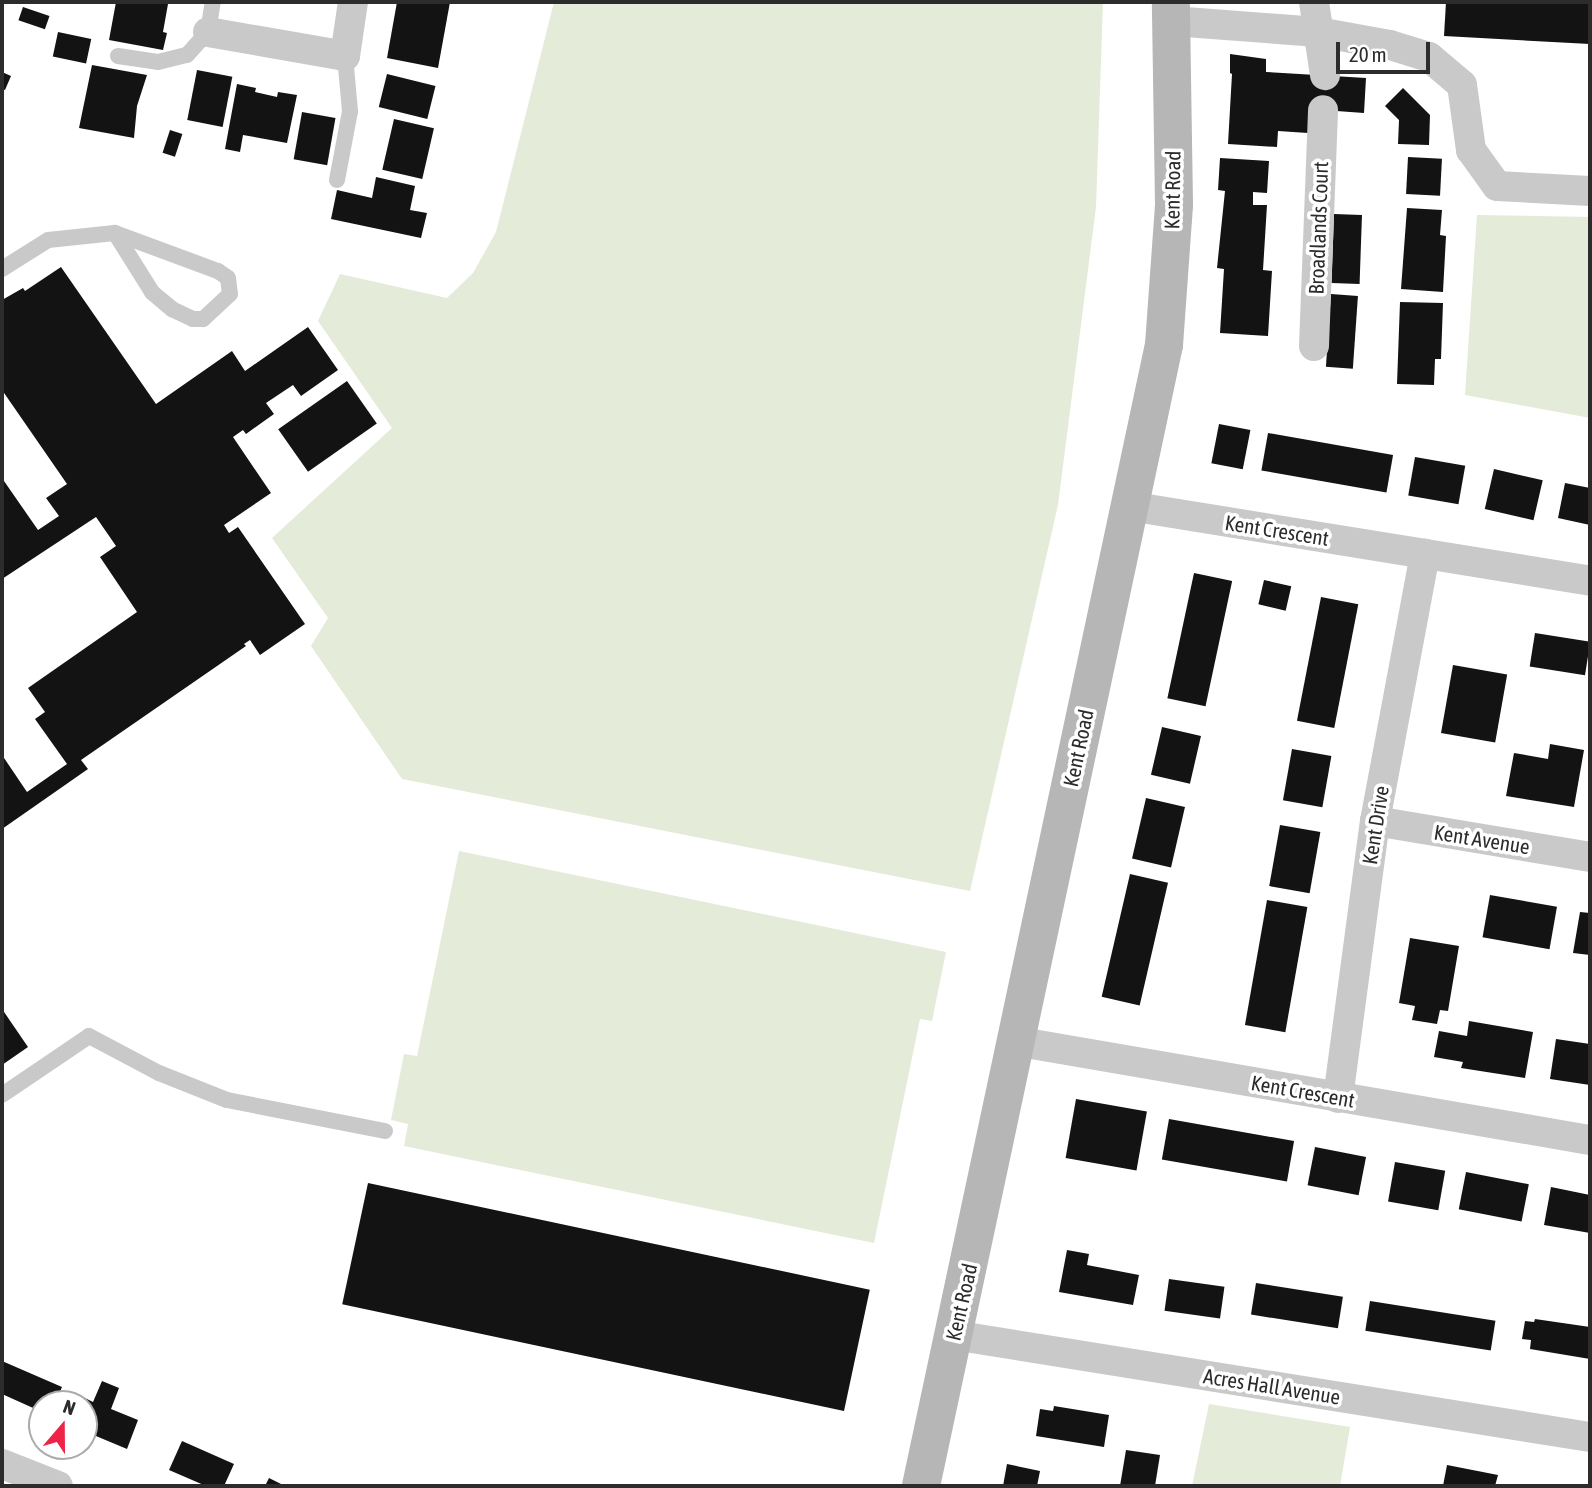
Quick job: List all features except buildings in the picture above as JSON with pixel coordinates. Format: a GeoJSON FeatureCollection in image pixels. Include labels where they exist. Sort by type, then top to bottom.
{"type":"FeatureCollection","features":[{"type":"Feature","properties":{"kind":"street"},"geometry":{"type":"LineString","coordinates":[[208,32],[345,56],[353,2]]}},
{"type":"Feature","properties":{"kind":"street"},"geometry":{"type":"LineString","coordinates":[[1314,2],[1325,75]]}},
{"type":"Feature","properties":{"kind":"street"},"geometry":{"type":"LineString","coordinates":[[1172,11],[1318,32],[1390,46],[1429,57],[1462,85],[1471,150],[1497,186],[1590,191]]}},
{"type":"Feature","properties":{"kind":"street","name":"Kent Road"},"geometry":{"type":"LineString","coordinates":[[921,1486],[988,1184],[1015,1041],[1164,345],[1174,204],[1172,11]]}},
{"type":"Feature","properties":{"kind":"street","name":"Broadlands Court"},"geometry":{"type":"LineString","coordinates":[[1314,346],[1323,110]]}},
{"type":"Feature","properties":{"kind":"street","name":"Kent Crescent"},"geometry":{"type":"LineString","coordinates":[[1129,506],[1590,581]]}},
{"type":"Feature","properties":{"kind":"street","name":"Kent Drive"},"geometry":{"type":"LineString","coordinates":[[1338,1098],[1374,821],[1425,554]]}},
{"type":"Feature","properties":{"kind":"street","name":"Kent Avenue"},"geometry":{"type":"LineString","coordinates":[[1374,821],[1590,857]]}},
{"type":"Feature","properties":{"kind":"street","name":"Kent Crescent"},"geometry":{"type":"LineString","coordinates":[[1015,1041],[1590,1140]]}},
{"type":"Feature","properties":{"kind":"street","name":"Acres Hall Avenue"},"geometry":{"type":"LineString","coordinates":[[953,1335],[1590,1437]]}},
{"type":"Feature","properties":{"kind":"street"},"geometry":{"type":"LineString","coordinates":[[2,1464],[45,1484]]}},
{"type":"Feature","properties":{"kind":"lane"},"geometry":{"type":"LineString","coordinates":[[118,56],[158,62],[187,55],[208,32],[213,2]]}},
{"type":"Feature","properties":{"kind":"lane"},"geometry":{"type":"LineString","coordinates":[[337,180],[350,111],[345,56]]}},
{"type":"Feature","properties":{"kind":"lane"},"geometry":{"type":"LineString","coordinates":[[2,269],[48,240],[115,233],[218,271],[228,278],[230,294],[203,318],[193,319],[172,309],[152,292],[115,233]]}},
{"type":"Feature","properties":{"kind":"lane"},"geometry":{"type":"LineString","coordinates":[[2,1095],[89,1036],[159,1073],[227,1100],[385,1131]]}},
{"type":"Feature","properties":{"kind":"green space"},"geometry":{"type":"Polygon","coordinates":[[[554,2],[1103,2],[1096,207],[1058,505],[970,891],[402,779],[311,646],[328,618],[272,538],[392,428],[318,321],[340,274],[447,298],[473,273],[496,232],[554,2]]]}},
{"type":"Feature","properties":{"kind":"green space"},"geometry":{"type":"Polygon","coordinates":[[[1477,215],[1590,217],[1590,418],[1465,395],[1477,215]]]}},
{"type":"Feature","properties":{"kind":"green space"},"geometry":{"type":"Polygon","coordinates":[[[459,851],[946,952],[932,1021],[920,1019],[874,1243],[404,1146],[408,1124],[391,1120],[404,1054],[417,1056],[459,851]]]}},
{"type":"Feature","properties":{"kind":"green space"},"geometry":{"type":"Polygon","coordinates":[[[1209,1404],[1350,1427],[1340,1486],[1192,1486],[1209,1404]]]}}]}
